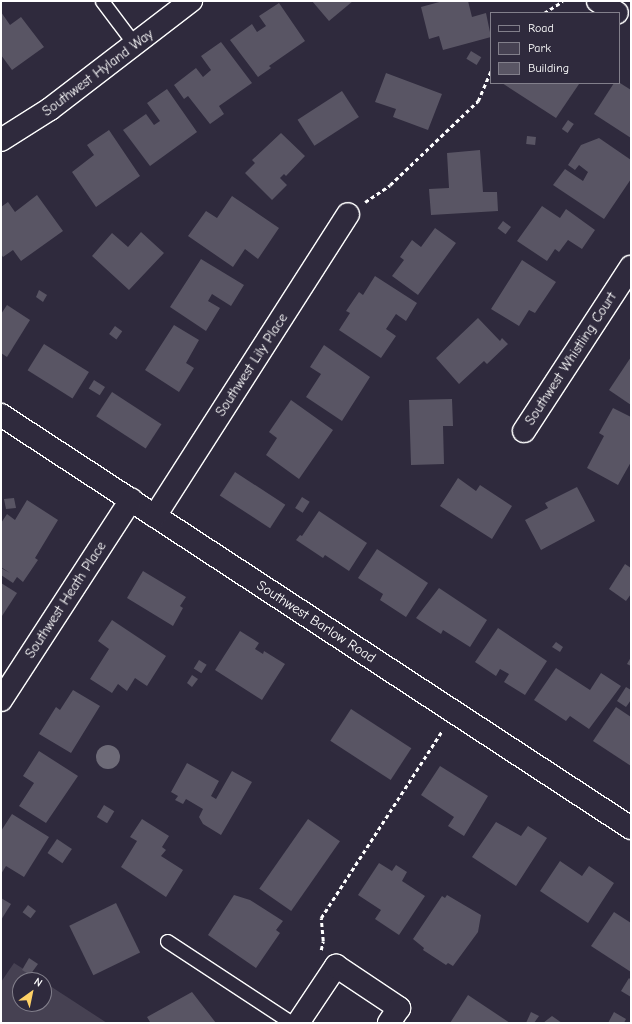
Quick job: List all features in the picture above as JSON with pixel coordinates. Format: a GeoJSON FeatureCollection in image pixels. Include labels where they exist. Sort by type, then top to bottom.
{"type":"FeatureCollection","features":[{"type":"Feature","properties":{"kind":"street","name":"Southwest Hyland Way"},"geometry":{"type":"LineString","coordinates":[[1,140],[50,109],[191,1]]}},
{"type":"Feature","properties":{"kind":"street"},"geometry":{"type":"LineString","coordinates":[[598,1],[615,12]]}},
{"type":"Feature","properties":{"kind":"street"},"geometry":{"type":"LineString","coordinates":[[620,15],[631,22]]}},
{"type":"Feature","properties":{"kind":"street","name":"Southwest Lily Place"},"geometry":{"type":"LineString","coordinates":[[155,516],[348,214]]}},
{"type":"Feature","properties":{"kind":"street","name":"Southwest Whistling Court"},"geometry":{"type":"LineString","coordinates":[[524,431],[631,267]]}},
{"type":"Feature","properties":{"kind":"street","name":"Southwest Barlow Road"},"geometry":{"type":"LineString","coordinates":[[1,415],[631,828]]}},
{"type":"Feature","properties":{"kind":"street","name":"Southwest Heath Place"},"geometry":{"type":"LineString","coordinates":[[1,700],[131,500]]}},
{"type":"Feature","properties":{"kind":"street"},"geometry":{"type":"LineString","coordinates":[[298,1023],[336,966],[399,1008],[389,1023]]}},
{"type":"Feature","properties":{"kind":"lane"},"geometry":{"type":"LineString","coordinates":[[102,1],[135,45]]}},
{"type":"Feature","properties":{"kind":"lane"},"geometry":{"type":"LineString","coordinates":[[167,941],[292,1023]]}},
{"type":"Feature","properties":{"kind":"path"},"geometry":{"type":"LineString","coordinates":[[546,12],[563,1]]}},
{"type":"Feature","properties":{"kind":"path"},"geometry":{"type":"LineString","coordinates":[[348,214],[390,185],[478,101],[490,72]]}},
{"type":"Feature","properties":{"kind":"path"},"geometry":{"type":"LineString","coordinates":[[323,941],[320,918],[455,713]]}},
{"type":"Feature","properties":{"kind":"green space"},"geometry":{"type":"Polygon","coordinates":[[[14,963],[28,972],[12,972],[12,1012],[52,1012],[52,987],[107,1023],[1,1023],[1,982],[14,963]]]}},
{"type":"Feature","properties":{"kind":"shaded area"},"geometry":{"type":"Polygon","coordinates":[[[108,745],[117,748],[120,757],[117,766],[108,769],[99,766],[96,757],[99,748],[108,745]]]}},
{"type":"Feature","properties":{"kind":"building"},"geometry":{"type":"Polygon","coordinates":[[[312,1],[353,1],[329,21],[312,1]]]}},
{"type":"Feature","properties":{"kind":"building"},"geometry":{"type":"Polygon","coordinates":[[[443,1],[468,1],[472,17],[486,13],[490,37],[443,50],[439,36],[429,39],[421,7],[443,1]]]}},
{"type":"Feature","properties":{"kind":"building"},"geometry":{"type":"Polygon","coordinates":[[[279,3],[305,41],[269,66],[271,68],[258,77],[230,40],[252,24],[257,32],[266,26],[259,16],[279,3]]]}},
{"type":"Feature","properties":{"kind":"building"},"geometry":{"type":"Polygon","coordinates":[[[1,12],[10,25],[21,17],[44,47],[12,70],[1,55],[1,12]]]}},
{"type":"Feature","properties":{"kind":"building"},"geometry":{"type":"Polygon","coordinates":[[[221,42],[252,83],[219,106],[224,114],[210,124],[188,96],[184,99],[174,85],[196,68],[203,77],[211,70],[201,56],[221,42]]]}},
{"type":"Feature","properties":{"kind":"building"},"geometry":{"type":"Polygon","coordinates":[[[471,51],[481,57],[477,65],[466,59],[471,51]]]}},
{"type":"Feature","properties":{"kind":"building"},"geometry":{"type":"Polygon","coordinates":[[[386,73],[442,94],[428,130],[393,117],[396,109],[375,102],[386,73]]]}},
{"type":"Feature","properties":{"kind":"building"},"geometry":{"type":"Polygon","coordinates":[[[620,83],[631,90],[631,138],[594,114],[613,84],[620,83]]]}},
{"type":"Feature","properties":{"kind":"building"},"geometry":{"type":"Polygon","coordinates":[[[504,84],[579,84],[556,118],[504,84]]]}},
{"type":"Feature","properties":{"kind":"building"},"geometry":{"type":"Polygon","coordinates":[[[167,89],[197,132],[150,166],[123,130],[146,114],[154,125],[160,121],[147,103],[167,89]]]}},
{"type":"Feature","properties":{"kind":"building"},"geometry":{"type":"Polygon","coordinates":[[[342,91],[359,117],[314,146],[298,120],[342,91]]]}},
{"type":"Feature","properties":{"kind":"building"},"geometry":{"type":"Polygon","coordinates":[[[568,120],[574,124],[568,133],[562,129],[568,120]]]}},
{"type":"Feature","properties":{"kind":"building"},"geometry":{"type":"Polygon","coordinates":[[[109,130],[140,176],[96,207],[72,172],[94,155],[87,145],[109,130]]]}},
{"type":"Feature","properties":{"kind":"building"},"geometry":{"type":"Polygon","coordinates":[[[281,133],[305,156],[286,176],[284,174],[280,178],[287,185],[272,200],[245,173],[255,163],[252,160],[281,133]]]}},
{"type":"Feature","properties":{"kind":"building"},"geometry":{"type":"Polygon","coordinates":[[[527,136],[536,137],[535,145],[526,144],[527,136]]]}},
{"type":"Feature","properties":{"kind":"building"},"geometry":{"type":"Polygon","coordinates":[[[599,138],[631,160],[631,179],[604,219],[553,185],[565,169],[583,181],[588,172],[579,165],[575,170],[568,165],[581,145],[599,138]]]}},
{"type":"Feature","properties":{"kind":"building"},"geometry":{"type":"Polygon","coordinates":[[[480,150],[483,192],[497,192],[498,211],[431,215],[429,189],[449,188],[447,153],[480,150]]]}},
{"type":"Feature","properties":{"kind":"building"},"geometry":{"type":"Polygon","coordinates":[[[37,195],[63,231],[21,261],[13,250],[3,257],[1,254],[1,207],[8,202],[15,212],[37,195]]]}},
{"type":"Feature","properties":{"kind":"building"},"geometry":{"type":"Polygon","coordinates":[[[232,196],[279,228],[258,259],[245,249],[233,267],[188,236],[206,211],[217,218],[232,196]]]}},
{"type":"Feature","properties":{"kind":"building"},"geometry":{"type":"Polygon","coordinates":[[[542,206],[560,218],[566,209],[595,230],[582,249],[568,240],[559,252],[555,249],[547,261],[517,241],[542,206]]]}},
{"type":"Feature","properties":{"kind":"building"},"geometry":{"type":"Polygon","coordinates":[[[503,221],[511,227],[506,234],[498,228],[503,221]]]}},
{"type":"Feature","properties":{"kind":"building"},"geometry":{"type":"Polygon","coordinates":[[[435,228],[456,243],[418,295],[392,276],[404,260],[400,257],[412,240],[421,247],[435,228]]]}},
{"type":"Feature","properties":{"kind":"building"},"geometry":{"type":"Polygon","coordinates":[[[141,232],[164,253],[129,290],[92,256],[112,233],[128,247],[141,232]]]}},
{"type":"Feature","properties":{"kind":"building"},"geometry":{"type":"Polygon","coordinates":[[[201,259],[244,285],[231,306],[212,294],[208,301],[220,308],[206,331],[170,307],[201,259]]]}},
{"type":"Feature","properties":{"kind":"building"},"geometry":{"type":"Polygon","coordinates":[[[522,260],[556,282],[535,313],[529,310],[519,326],[491,309],[522,260]]]}},
{"type":"Feature","properties":{"kind":"building"},"geometry":{"type":"Polygon","coordinates":[[[375,276],[417,303],[406,321],[396,314],[386,329],[396,336],[381,358],[339,330],[350,313],[346,311],[359,292],[363,295],[375,276]]]}},
{"type":"Feature","properties":{"kind":"building"},"geometry":{"type":"Polygon","coordinates":[[[39,290],[47,295],[43,302],[36,297],[39,290]]]}},
{"type":"Feature","properties":{"kind":"building"},"geometry":{"type":"Polygon","coordinates":[[[7,305],[30,320],[7,357],[1,353],[1,314],[7,305]]]}},
{"type":"Feature","properties":{"kind":"building"},"geometry":{"type":"Polygon","coordinates":[[[478,318],[500,341],[502,338],[508,344],[487,364],[484,361],[459,384],[436,358],[478,318]]]}},
{"type":"Feature","properties":{"kind":"building"},"geometry":{"type":"Polygon","coordinates":[[[174,325],[199,340],[186,363],[194,368],[179,392],[145,370],[174,325]]]}},
{"type":"Feature","properties":{"kind":"building"},"geometry":{"type":"Polygon","coordinates":[[[115,326],[122,331],[116,339],[109,334],[115,326]]]}},
{"type":"Feature","properties":{"kind":"building"},"geometry":{"type":"Polygon","coordinates":[[[44,344],[89,372],[73,398],[28,370],[44,344]]]}},
{"type":"Feature","properties":{"kind":"building"},"geometry":{"type":"Polygon","coordinates":[[[324,345],[370,377],[342,421],[306,397],[321,374],[310,367],[324,345]]]}},
{"type":"Feature","properties":{"kind":"building"},"geometry":{"type":"Polygon","coordinates":[[[631,357],[631,405],[609,390],[631,357]]]}},
{"type":"Feature","properties":{"kind":"building"},"geometry":{"type":"Polygon","coordinates":[[[94,380],[105,387],[100,395],[89,388],[94,380]]]}},
{"type":"Feature","properties":{"kind":"building"},"geometry":{"type":"Polygon","coordinates":[[[112,392],[161,424],[146,448],[96,416],[112,392]]]}},
{"type":"Feature","properties":{"kind":"building"},"geometry":{"type":"Polygon","coordinates":[[[452,399],[453,426],[443,426],[444,464],[411,465],[409,400],[452,399]]]}},
{"type":"Feature","properties":{"kind":"building"},"geometry":{"type":"Polygon","coordinates":[[[291,400],[333,430],[299,479],[266,455],[277,438],[269,432],[291,400]]]}},
{"type":"Feature","properties":{"kind":"building"},"geometry":{"type":"Polygon","coordinates":[[[613,408],[631,417],[631,462],[618,485],[587,468],[604,436],[599,433],[613,408]]]}},
{"type":"Feature","properties":{"kind":"building"},"geometry":{"type":"Polygon","coordinates":[[[235,472],[285,505],[270,528],[220,495],[235,472]]]}},
{"type":"Feature","properties":{"kind":"building"},"geometry":{"type":"Polygon","coordinates":[[[458,478],[476,491],[480,485],[512,506],[492,539],[440,506],[458,478]]]}},
{"type":"Feature","properties":{"kind":"building"},"geometry":{"type":"Polygon","coordinates":[[[577,487],[595,521],[541,550],[525,520],[548,508],[545,503],[577,487]]]}},
{"type":"Feature","properties":{"kind":"building"},"geometry":{"type":"Polygon","coordinates":[[[302,497],[310,502],[303,513],[295,508],[302,497]]]}},
{"type":"Feature","properties":{"kind":"building"},"geometry":{"type":"Polygon","coordinates":[[[14,498],[16,508],[6,509],[4,499],[14,498]]]}},
{"type":"Feature","properties":{"kind":"building"},"geometry":{"type":"Polygon","coordinates":[[[27,500],[58,520],[35,558],[38,560],[23,582],[17,577],[13,583],[1,575],[1,568],[10,573],[1,567],[1,523],[7,514],[15,520],[27,500]]]}},
{"type":"Feature","properties":{"kind":"building"},"geometry":{"type":"Polygon","coordinates":[[[319,511],[367,543],[349,571],[325,555],[323,558],[296,540],[300,535],[302,536],[319,511]]]}},
{"type":"Feature","properties":{"kind":"building"},"geometry":{"type":"Polygon","coordinates":[[[377,549],[428,583],[406,617],[380,600],[383,594],[358,578],[377,549]]]}},
{"type":"Feature","properties":{"kind":"building"},"geometry":{"type":"Polygon","coordinates":[[[625,564],[631,568],[631,594],[626,601],[609,589],[625,564]]]}},
{"type":"Feature","properties":{"kind":"building"},"geometry":{"type":"Polygon","coordinates":[[[143,571],[186,597],[180,606],[183,608],[173,626],[127,598],[143,571]]]}},
{"type":"Feature","properties":{"kind":"building"},"geometry":{"type":"Polygon","coordinates":[[[1,583],[17,593],[2,616],[1,615],[1,583]]]}},
{"type":"Feature","properties":{"kind":"building"},"geometry":{"type":"Polygon","coordinates":[[[439,588],[487,620],[470,647],[443,630],[441,634],[416,618],[439,588]]]}},
{"type":"Feature","properties":{"kind":"building"},"geometry":{"type":"Polygon","coordinates":[[[112,620],[166,656],[147,686],[135,678],[127,691],[118,684],[112,693],[90,679],[109,649],[98,641],[112,620]]]}},
{"type":"Feature","properties":{"kind":"building"},"geometry":{"type":"Polygon","coordinates":[[[498,628],[547,661],[525,695],[504,682],[509,674],[500,669],[496,676],[475,662],[498,628]]]}},
{"type":"Feature","properties":{"kind":"building"},"geometry":{"type":"Polygon","coordinates":[[[240,631],[259,643],[255,649],[263,654],[264,651],[285,664],[262,700],[215,670],[240,631]]]}},
{"type":"Feature","properties":{"kind":"building"},"geometry":{"type":"Polygon","coordinates":[[[556,642],[563,647],[560,652],[552,647],[556,642]]]}},
{"type":"Feature","properties":{"kind":"building"},"geometry":{"type":"Polygon","coordinates":[[[631,657],[631,666],[627,664],[631,657]]]}},
{"type":"Feature","properties":{"kind":"building"},"geometry":{"type":"Polygon","coordinates":[[[199,660],[207,665],[201,673],[194,668],[199,660]]]}},
{"type":"Feature","properties":{"kind":"building"},"geometry":{"type":"Polygon","coordinates":[[[556,668],[590,690],[601,673],[621,686],[589,729],[570,716],[566,721],[534,700],[556,668]]]}},
{"type":"Feature","properties":{"kind":"building"},"geometry":{"type":"Polygon","coordinates":[[[192,675],[198,679],[192,687],[187,683],[192,675]]]}},
{"type":"Feature","properties":{"kind":"building"},"geometry":{"type":"Polygon","coordinates":[[[626,687],[631,690],[631,700],[626,707],[617,701],[626,687]]]}},
{"type":"Feature","properties":{"kind":"building"},"geometry":{"type":"Polygon","coordinates":[[[73,690],[100,706],[71,753],[39,734],[56,707],[60,710],[73,690]]]}},
{"type":"Feature","properties":{"kind":"building"},"geometry":{"type":"Polygon","coordinates":[[[616,707],[631,717],[631,766],[593,741],[616,707]]]}},
{"type":"Feature","properties":{"kind":"building"},"geometry":{"type":"Polygon","coordinates":[[[351,709],[411,748],[391,780],[330,741],[351,709]]]}},
{"type":"Feature","properties":{"kind":"building"},"geometry":{"type":"Polygon","coordinates":[[[39,751],[78,776],[46,823],[19,806],[34,783],[23,776],[39,751]]]}},
{"type":"Feature","properties":{"kind":"building"},"geometry":{"type":"Polygon","coordinates":[[[187,763],[219,781],[211,796],[216,799],[232,771],[252,782],[221,835],[203,824],[199,817],[203,809],[186,799],[183,804],[175,800],[178,796],[171,792],[187,763]]]}},
{"type":"Feature","properties":{"kind":"building"},"geometry":{"type":"Polygon","coordinates":[[[440,766],[488,796],[464,836],[448,826],[454,817],[421,795],[440,766]]]}},
{"type":"Feature","properties":{"kind":"building"},"geometry":{"type":"Polygon","coordinates":[[[104,805],[114,811],[107,823],[97,817],[104,805]]]}},
{"type":"Feature","properties":{"kind":"building"},"geometry":{"type":"Polygon","coordinates":[[[12,814],[49,837],[24,877],[6,866],[1,874],[1,831],[12,814]]]}},
{"type":"Feature","properties":{"kind":"building"},"geometry":{"type":"Polygon","coordinates":[[[142,819],[169,836],[162,847],[166,850],[161,856],[183,870],[166,897],[121,867],[137,841],[130,837],[142,819]]]}},
{"type":"Feature","properties":{"kind":"building"},"geometry":{"type":"Polygon","coordinates":[[[308,819],[340,841],[291,911],[259,889],[308,819]]]}},
{"type":"Feature","properties":{"kind":"building"},"geometry":{"type":"Polygon","coordinates":[[[496,822],[521,836],[528,826],[547,838],[516,886],[472,857],[496,822]]]}},
{"type":"Feature","properties":{"kind":"building"},"geometry":{"type":"Polygon","coordinates":[[[57,839],[72,849],[62,863],[47,853],[57,839]]]}},
{"type":"Feature","properties":{"kind":"building"},"geometry":{"type":"Polygon","coordinates":[[[560,861],[582,876],[589,866],[614,883],[588,923],[540,891],[560,861]]]}},
{"type":"Feature","properties":{"kind":"building"},"geometry":{"type":"Polygon","coordinates":[[[379,863],[392,871],[396,865],[407,872],[402,881],[425,896],[399,935],[375,919],[381,910],[358,895],[379,863]]]}},
{"type":"Feature","properties":{"kind":"building"},"geometry":{"type":"Polygon","coordinates":[[[234,895],[250,900],[283,921],[276,930],[280,933],[256,968],[208,935],[234,895]]]}},
{"type":"Feature","properties":{"kind":"building"},"geometry":{"type":"Polygon","coordinates":[[[447,895],[481,915],[478,932],[453,966],[448,963],[446,965],[423,950],[424,948],[413,939],[442,896],[445,898],[447,895]]]}},
{"type":"Feature","properties":{"kind":"building"},"geometry":{"type":"Polygon","coordinates":[[[1,898],[11,904],[1,920],[1,898]]]}},
{"type":"Feature","properties":{"kind":"building"},"geometry":{"type":"Polygon","coordinates":[[[116,903],[140,952],[93,975],[69,926],[116,903]]]}},
{"type":"Feature","properties":{"kind":"building"},"geometry":{"type":"Polygon","coordinates":[[[28,905],[36,911],[31,918],[23,912],[28,905]]]}},
{"type":"Feature","properties":{"kind":"building"},"geometry":{"type":"Polygon","coordinates":[[[614,912],[631,923],[631,972],[591,946],[614,912]]]}},
{"type":"Feature","properties":{"kind":"building"},"geometry":{"type":"Polygon","coordinates":[[[29,958],[38,964],[32,972],[25,972],[22,970],[29,958]]]}},
{"type":"Feature","properties":{"kind":"building"},"geometry":{"type":"Polygon","coordinates":[[[629,978],[631,980],[631,997],[621,991],[629,978]]]}},
{"type":"Feature","properties":{"kind":"building"},"geometry":{"type":"Polygon","coordinates":[[[192,992],[216,1023],[147,1023],[150,1022],[147,1017],[192,992]]]}},
{"type":"Feature","properties":{"kind":"building"},"geometry":{"type":"Polygon","coordinates":[[[468,995],[510,1023],[450,1023],[468,995]]]}},
{"type":"Feature","properties":{"kind":"building"},"geometry":{"type":"Polygon","coordinates":[[[531,1012],[539,1016],[534,1023],[526,1023],[531,1012]]]}},
{"type":"Feature","properties":{"kind":"building"},"geometry":{"type":"Polygon","coordinates":[[[614,1012],[626,1019],[624,1023],[608,1023],[614,1012]]]}},
{"type":"Feature","properties":{"kind":"building"},"geometry":{"type":"Polygon","coordinates":[[[552,1016],[562,1023],[543,1023],[552,1016]]]}}]}
